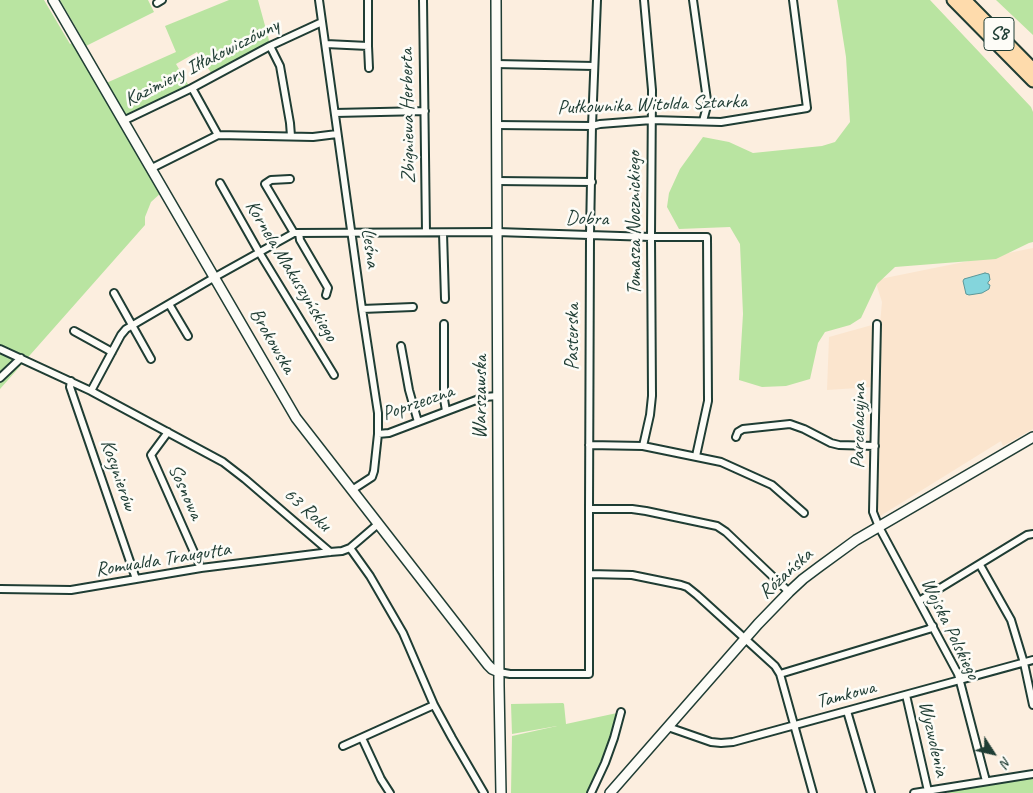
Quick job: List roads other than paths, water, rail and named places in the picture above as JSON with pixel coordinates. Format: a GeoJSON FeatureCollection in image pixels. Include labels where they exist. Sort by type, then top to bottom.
{"type":"FeatureCollection","features":[{"type":"Feature","properties":{"kind":"highway","name":"S8"},"geometry":{"type":"LineString","coordinates":[[953,0],[1033,82]]}},
{"type":"Feature","properties":{"kind":"highway","name":"S8"},"geometry":{"type":"LineString","coordinates":[[965,0],[1033,69]]}},
{"type":"Feature","properties":{"kind":"highway"},"geometry":{"type":"LineString","coordinates":[[1018,66],[1033,88]]}},
{"type":"Feature","properties":{"kind":"street","name":"Brokowska"},"geometry":{"type":"LineString","coordinates":[[53,0],[296,418],[488,664],[492,669],[499,672]]}},
{"type":"Feature","properties":{"kind":"street","name":"Leśna"},"geometry":{"type":"LineString","coordinates":[[319,0],[378,413],[374,471],[372,476],[352,490]]}},
{"type":"Feature","properties":{"kind":"street"},"geometry":{"type":"LineString","coordinates":[[368,0],[369,68]]}},
{"type":"Feature","properties":{"kind":"street","name":"Zbigniewa Herberta"},"geometry":{"type":"LineString","coordinates":[[423,0],[426,232]]}},
{"type":"Feature","properties":{"kind":"street","name":"Warszawska"},"geometry":{"type":"LineString","coordinates":[[496,0],[499,672],[502,793]]}},
{"type":"Feature","properties":{"kind":"street","name":"Pasterska"},"geometry":{"type":"LineString","coordinates":[[499,672],[510,674],[589,674],[590,236],[597,0]]}},
{"type":"Feature","properties":{"kind":"street","name":"Tomasza Nocznickiego"},"geometry":{"type":"LineString","coordinates":[[643,446],[652,396],[652,90],[644,0]]}},
{"type":"Feature","properties":{"kind":"street"},"geometry":{"type":"LineString","coordinates":[[693,0],[707,100],[704,121]]}},
{"type":"Feature","properties":{"kind":"street","name":"Pułkownika Witolda Sztarka"},"geometry":{"type":"LineString","coordinates":[[496,125],[592,126],[652,120],[721,122],[807,108],[793,0]]}},
{"type":"Feature","properties":{"kind":"street","name":"Kazimiery Iłłakowiczówny"},"geometry":{"type":"LineString","coordinates":[[124,121],[192,88],[270,46],[322,22]]}},
{"type":"Feature","properties":{"kind":"street"},"geometry":{"type":"LineString","coordinates":[[326,44],[368,46]]}},
{"type":"Feature","properties":{"kind":"street"},"geometry":{"type":"LineString","coordinates":[[270,46],[280,66],[291,136]]}},
{"type":"Feature","properties":{"kind":"street"},"geometry":{"type":"LineString","coordinates":[[496,64],[594,66]]}},
{"type":"Feature","properties":{"kind":"street"},"geometry":{"type":"LineString","coordinates":[[192,88],[218,134]]}},
{"type":"Feature","properties":{"kind":"street"},"geometry":{"type":"LineString","coordinates":[[335,113],[425,110]]}},
{"type":"Feature","properties":{"kind":"street"},"geometry":{"type":"LineString","coordinates":[[152,168],[218,134],[313,137],[337,134]]}},
{"type":"Feature","properties":{"kind":"street"},"geometry":{"type":"LineString","coordinates":[[290,179],[271,180],[265,184],[297,233],[328,288],[326,295]]}},
{"type":"Feature","properties":{"kind":"street"},"geometry":{"type":"LineString","coordinates":[[497,181],[592,182]]}},
{"type":"Feature","properties":{"kind":"street","name":"Kornela Makuszyńskiego"},"geometry":{"type":"LineString","coordinates":[[220,183],[334,375]]}},
{"type":"Feature","properties":{"kind":"street"},"geometry":{"type":"LineString","coordinates":[[443,232],[445,298]]}},
{"type":"Feature","properties":{"kind":"street","name":"Dobra"},"geometry":{"type":"LineString","coordinates":[[297,233],[497,232],[590,236],[706,237],[708,401],[696,456]]}},
{"type":"Feature","properties":{"kind":"street"},"geometry":{"type":"LineString","coordinates":[[91,391],[126,329],[214,277],[297,233]]}},
{"type":"Feature","properties":{"kind":"street"},"geometry":{"type":"LineString","coordinates":[[114,293],[151,359]]}},
{"type":"Feature","properties":{"kind":"street"},"geometry":{"type":"LineString","coordinates":[[169,304],[188,336]]}},
{"type":"Feature","properties":{"kind":"street"},"geometry":{"type":"LineString","coordinates":[[362,309],[413,307]]}},
{"type":"Feature","properties":{"kind":"street"},"geometry":{"type":"LineString","coordinates":[[444,324],[444,399],[446,412]]}},
{"type":"Feature","properties":{"kind":"street","name":"Parcelacyjna"},"geometry":{"type":"LineString","coordinates":[[878,324],[873,512],[879,527]]}},
{"type":"Feature","properties":{"kind":"street"},"geometry":{"type":"LineString","coordinates":[[74,331],[112,352]]}},
{"type":"Feature","properties":{"kind":"street"},"geometry":{"type":"LineString","coordinates":[[401,346],[409,390],[418,422]]}},
{"type":"Feature","properties":{"kind":"street","name":"63 Roku"},"geometry":{"type":"LineString","coordinates":[[0,349],[91,391],[223,462],[330,552],[350,548]]}},
{"type":"Feature","properties":{"kind":"street"},"geometry":{"type":"LineString","coordinates":[[0,378],[20,358]]}},
{"type":"Feature","properties":{"kind":"street","name":"Kosynierów"},"geometry":{"type":"LineString","coordinates":[[71,381],[70,387],[136,579]]}},
{"type":"Feature","properties":{"kind":"street","name":"Poprzeczna"},"geometry":{"type":"LineString","coordinates":[[378,434],[389,433],[484,397],[498,396]]}},
{"type":"Feature","properties":{"kind":"street"},"geometry":{"type":"LineString","coordinates":[[736,437],[738,432],[743,429],[790,424],[831,443],[875,446]]}},
{"type":"Feature","properties":{"kind":"street","name":"Sosnowa"},"geometry":{"type":"LineString","coordinates":[[168,432],[151,455],[201,568]]}},
{"type":"Feature","properties":{"kind":"street","name":"Różańska"},"geometry":{"type":"LineString","coordinates":[[610,793],[744,639],[789,592],[818,567],[856,540],[1033,438]]}},
{"type":"Feature","properties":{"kind":"street"},"geometry":{"type":"LineString","coordinates":[[589,445],[643,446],[727,464],[772,485],[804,513]]}},
{"type":"Feature","properties":{"kind":"street"},"geometry":{"type":"LineString","coordinates":[[589,509],[639,510],[717,526],[726,532],[789,592]]}},
{"type":"Feature","properties":{"kind":"street"},"geometry":{"type":"LineString","coordinates":[[378,524],[350,548],[370,576],[403,632],[434,705],[484,793]]}},
{"type":"Feature","properties":{"kind":"street","name":"Wojska Polskiego"},"geometry":{"type":"LineString","coordinates":[[879,527],[961,680],[986,780]]}},
{"type":"Feature","properties":{"kind":"street"},"geometry":{"type":"LineString","coordinates":[[919,601],[1027,535],[1033,534]]}},
{"type":"Feature","properties":{"kind":"street","name":"Romualda Traugutta"},"geometry":{"type":"LineString","coordinates":[[0,589],[71,590],[201,568],[330,552]]}},
{"type":"Feature","properties":{"kind":"street"},"geometry":{"type":"LineString","coordinates":[[980,565],[1011,620],[1024,663],[1033,705]]}},
{"type":"Feature","properties":{"kind":"street"},"geometry":{"type":"LineString","coordinates":[[589,574],[632,575],[681,585],[697,595],[774,666],[780,674],[813,793]]}},
{"type":"Feature","properties":{"kind":"street"},"geometry":{"type":"LineString","coordinates":[[780,674],[929,629],[933,626]]}},
{"type":"Feature","properties":{"kind":"street","name":"Tamkowa"},"geometry":{"type":"LineString","coordinates":[[668,727],[721,744],[733,742],[1033,660]]}},
{"type":"Feature","properties":{"kind":"street","name":"Wyzwolenia"},"geometry":{"type":"LineString","coordinates":[[906,695],[928,791]]}},
{"type":"Feature","properties":{"kind":"street"},"geometry":{"type":"LineString","coordinates":[[343,746],[434,705]]}},
{"type":"Feature","properties":{"kind":"street"},"geometry":{"type":"LineString","coordinates":[[847,711],[871,793]]}},
{"type":"Feature","properties":{"kind":"street"},"geometry":{"type":"LineString","coordinates":[[591,793],[611,746],[621,712]]}},
{"type":"Feature","properties":{"kind":"street"},"geometry":{"type":"LineString","coordinates":[[362,738],[381,779],[390,793]]}},
{"type":"Feature","properties":{"kind":"street"},"geometry":{"type":"LineString","coordinates":[[914,793],[1033,774]]}},
{"type":"Feature","properties":{"kind":"water"},"geometry":{"type":"Polygon","coordinates":[[[985,273],[989,274],[989,289],[982,293],[966,294],[964,279],[985,273]]]}}]}
